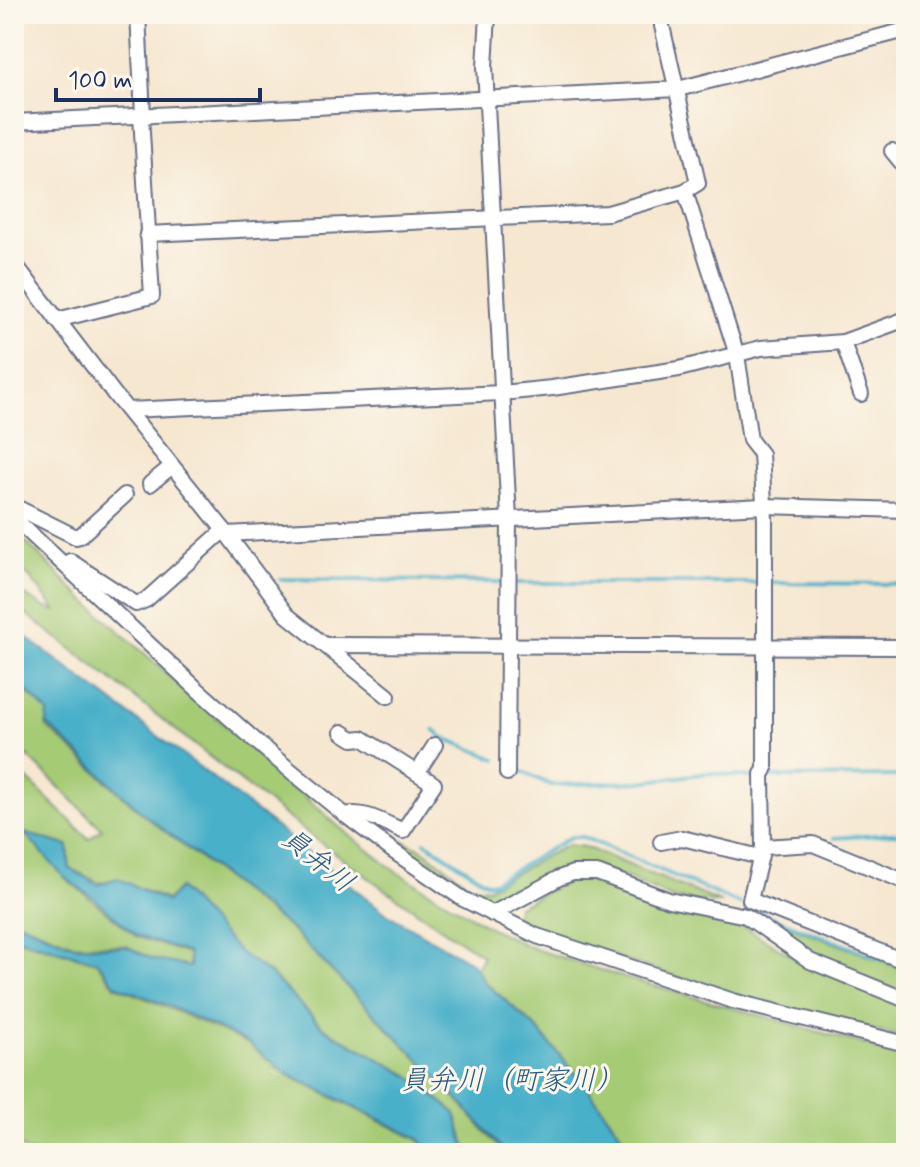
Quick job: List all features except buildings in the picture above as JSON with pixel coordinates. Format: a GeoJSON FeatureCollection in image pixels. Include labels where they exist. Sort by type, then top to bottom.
{"type":"FeatureCollection","features":[{"type":"Feature","properties":{"kind":"street"},"geometry":{"type":"LineString","coordinates":[[57,320],[152,296],[138,14]]}},
{"type":"Feature","properties":{"kind":"street"},"geometry":{"type":"LineString","coordinates":[[488,14],[485,67],[509,519],[507,773]]}},
{"type":"Feature","properties":{"kind":"street"},"geometry":{"type":"LineString","coordinates":[[147,234],[608,213],[685,191],[698,183],[662,26]]}},
{"type":"Feature","properties":{"kind":"street"},"geometry":{"type":"LineString","coordinates":[[14,122],[678,89],[906,30]]}},
{"type":"Feature","properties":{"kind":"street"},"geometry":{"type":"LineString","coordinates":[[892,151],[906,168]]}},
{"type":"Feature","properties":{"kind":"street"},"geometry":{"type":"LineString","coordinates":[[685,191],[737,355],[750,440],[761,454],[766,647],[765,770],[762,774],[761,852],[746,916]]}},
{"type":"Feature","properties":{"kind":"street"},"geometry":{"type":"LineString","coordinates":[[14,263],[287,615],[388,696]]}},
{"type":"Feature","properties":{"kind":"street"},"geometry":{"type":"LineString","coordinates":[[128,410],[502,393],[552,388],[679,369],[761,348],[843,342],[906,319]]}},
{"type":"Feature","properties":{"kind":"street"},"geometry":{"type":"LineString","coordinates":[[843,342],[861,394]]}},
{"type":"Feature","properties":{"kind":"street"},"geometry":{"type":"LineString","coordinates":[[150,484],[172,466]]}},
{"type":"Feature","properties":{"kind":"street"},"geometry":{"type":"LineString","coordinates":[[14,506],[76,537],[125,495]]}},
{"type":"Feature","properties":{"kind":"street"},"geometry":{"type":"LineString","coordinates":[[30,534],[136,604],[146,600],[225,532],[763,506],[906,510]]}},
{"type":"Feature","properties":{"kind":"street"},"geometry":{"type":"LineString","coordinates":[[14,518],[274,757],[345,815],[463,899],[537,936],[733,1001],[906,1044]]}},
{"type":"Feature","properties":{"kind":"street"},"geometry":{"type":"LineString","coordinates":[[326,645],[906,647]]}},
{"type":"Feature","properties":{"kind":"street"},"geometry":{"type":"LineString","coordinates":[[342,732],[353,739],[362,738],[434,784],[403,831],[355,812],[345,815]]}},
{"type":"Feature","properties":{"kind":"street"},"geometry":{"type":"LineString","coordinates":[[417,773],[435,745]]}},
{"type":"Feature","properties":{"kind":"street"},"geometry":{"type":"LineString","coordinates":[[661,842],[682,838],[761,852],[813,844],[906,882]]}},
{"type":"Feature","properties":{"kind":"street"},"geometry":{"type":"LineString","coordinates":[[492,914],[559,878],[573,873],[597,873],[669,900],[746,916],[810,961],[906,1000]]}},
{"type":"Feature","properties":{"kind":"street"},"geometry":{"type":"LineString","coordinates":[[750,900],[906,962]]}},
{"type":"Feature","properties":{"kind":"green space"},"geometry":{"type":"Polygon","coordinates":[[[14,530],[79,595],[338,826],[395,871],[491,928],[532,948],[622,977],[906,1056],[906,1153],[635,1153],[582,1080],[535,1026],[485,982],[476,968],[483,956],[318,841],[14,605],[14,588],[56,611],[14,562],[14,530]]]}},
{"type":"Feature","properties":{"kind":"green space"},"geometry":{"type":"Polygon","coordinates":[[[14,680],[48,713],[46,726],[145,816],[290,929],[454,1096],[504,1153],[468,1153],[455,1112],[409,1075],[324,1028],[272,975],[239,952],[180,888],[167,900],[117,878],[99,883],[70,868],[68,845],[25,833],[64,877],[137,937],[188,954],[189,967],[152,959],[127,946],[73,944],[14,920],[14,766],[89,839],[102,829],[14,743],[14,680]]]}},
{"type":"Feature","properties":{"kind":"green space"},"geometry":{"type":"Polygon","coordinates":[[[360,822],[422,849],[471,886],[488,888],[568,845],[585,847],[722,903],[674,899],[626,877],[587,865],[553,873],[491,906],[479,902],[360,822]]]}},
{"type":"Feature","properties":{"kind":"green space"},"geometry":{"type":"Polygon","coordinates":[[[581,878],[666,908],[742,926],[811,967],[906,1005],[906,1038],[739,997],[538,932],[514,918],[518,906],[568,881],[581,878]]]}},
{"type":"Feature","properties":{"kind":"green space"},"geometry":{"type":"Polygon","coordinates":[[[752,912],[906,970],[906,994],[829,964],[760,925],[752,912]]]}},
{"type":"Feature","properties":{"kind":"green space"},"geometry":{"type":"Polygon","coordinates":[[[14,938],[96,962],[115,986],[247,1043],[287,1075],[418,1140],[432,1153],[31,1153],[14,1144],[14,938]]]}},
{"type":"Feature","properties":{"kind":"water","name":"員弁川（町家川）"},"geometry":{"type":"Polygon","coordinates":[[[14,628],[387,914],[472,963],[485,983],[534,1026],[582,1081],[634,1153],[506,1153],[453,1094],[290,928],[144,814],[47,724],[48,712],[14,678],[14,628]]]}},
{"type":"Feature","properties":{"kind":"water","name":"員弁川（町家川）"},"geometry":{"type":"Polygon","coordinates":[[[24,833],[68,846],[69,868],[98,885],[117,878],[167,902],[179,888],[239,952],[271,975],[324,1029],[409,1076],[455,1113],[467,1153],[433,1153],[418,1138],[286,1073],[247,1042],[116,985],[97,961],[14,937],[14,921],[75,946],[127,947],[152,959],[190,967],[188,953],[136,935],[64,877],[24,833]]]}},
{"type":"Feature","properties":{"kind":"waterway"},"geometry":{"type":"LineString","coordinates":[[280,579],[502,582]]}},
{"type":"Feature","properties":{"kind":"waterway"},"geometry":{"type":"LineString","coordinates":[[516,583],[760,583]]}},
{"type":"Feature","properties":{"kind":"waterway"},"geometry":{"type":"LineString","coordinates":[[770,583],[906,584]]}},
{"type":"Feature","properties":{"kind":"waterway"},"geometry":{"type":"LineString","coordinates":[[434,730],[442,737],[496,759]]}},
{"type":"Feature","properties":{"kind":"waterway"},"geometry":{"type":"LineString","coordinates":[[519,770],[551,785],[640,782],[708,773],[752,777]]}},
{"type":"Feature","properties":{"kind":"waterway"},"geometry":{"type":"LineString","coordinates":[[773,777],[906,776]]}},
{"type":"Feature","properties":{"kind":"waterway"},"geometry":{"type":"LineString","coordinates":[[834,838],[906,833]]}},
{"type":"Feature","properties":{"kind":"waterway"},"geometry":{"type":"LineString","coordinates":[[425,842],[492,883],[571,837],[583,837],[740,904]]}},
{"type":"Feature","properties":{"kind":"waterway"},"geometry":{"type":"LineString","coordinates":[[759,912],[891,963]]}},
{"type":"Feature","properties":{"kind":"water label","name":"員弁川"},"geometry":{"type":"Point","coordinates":[317,861]}}]}
